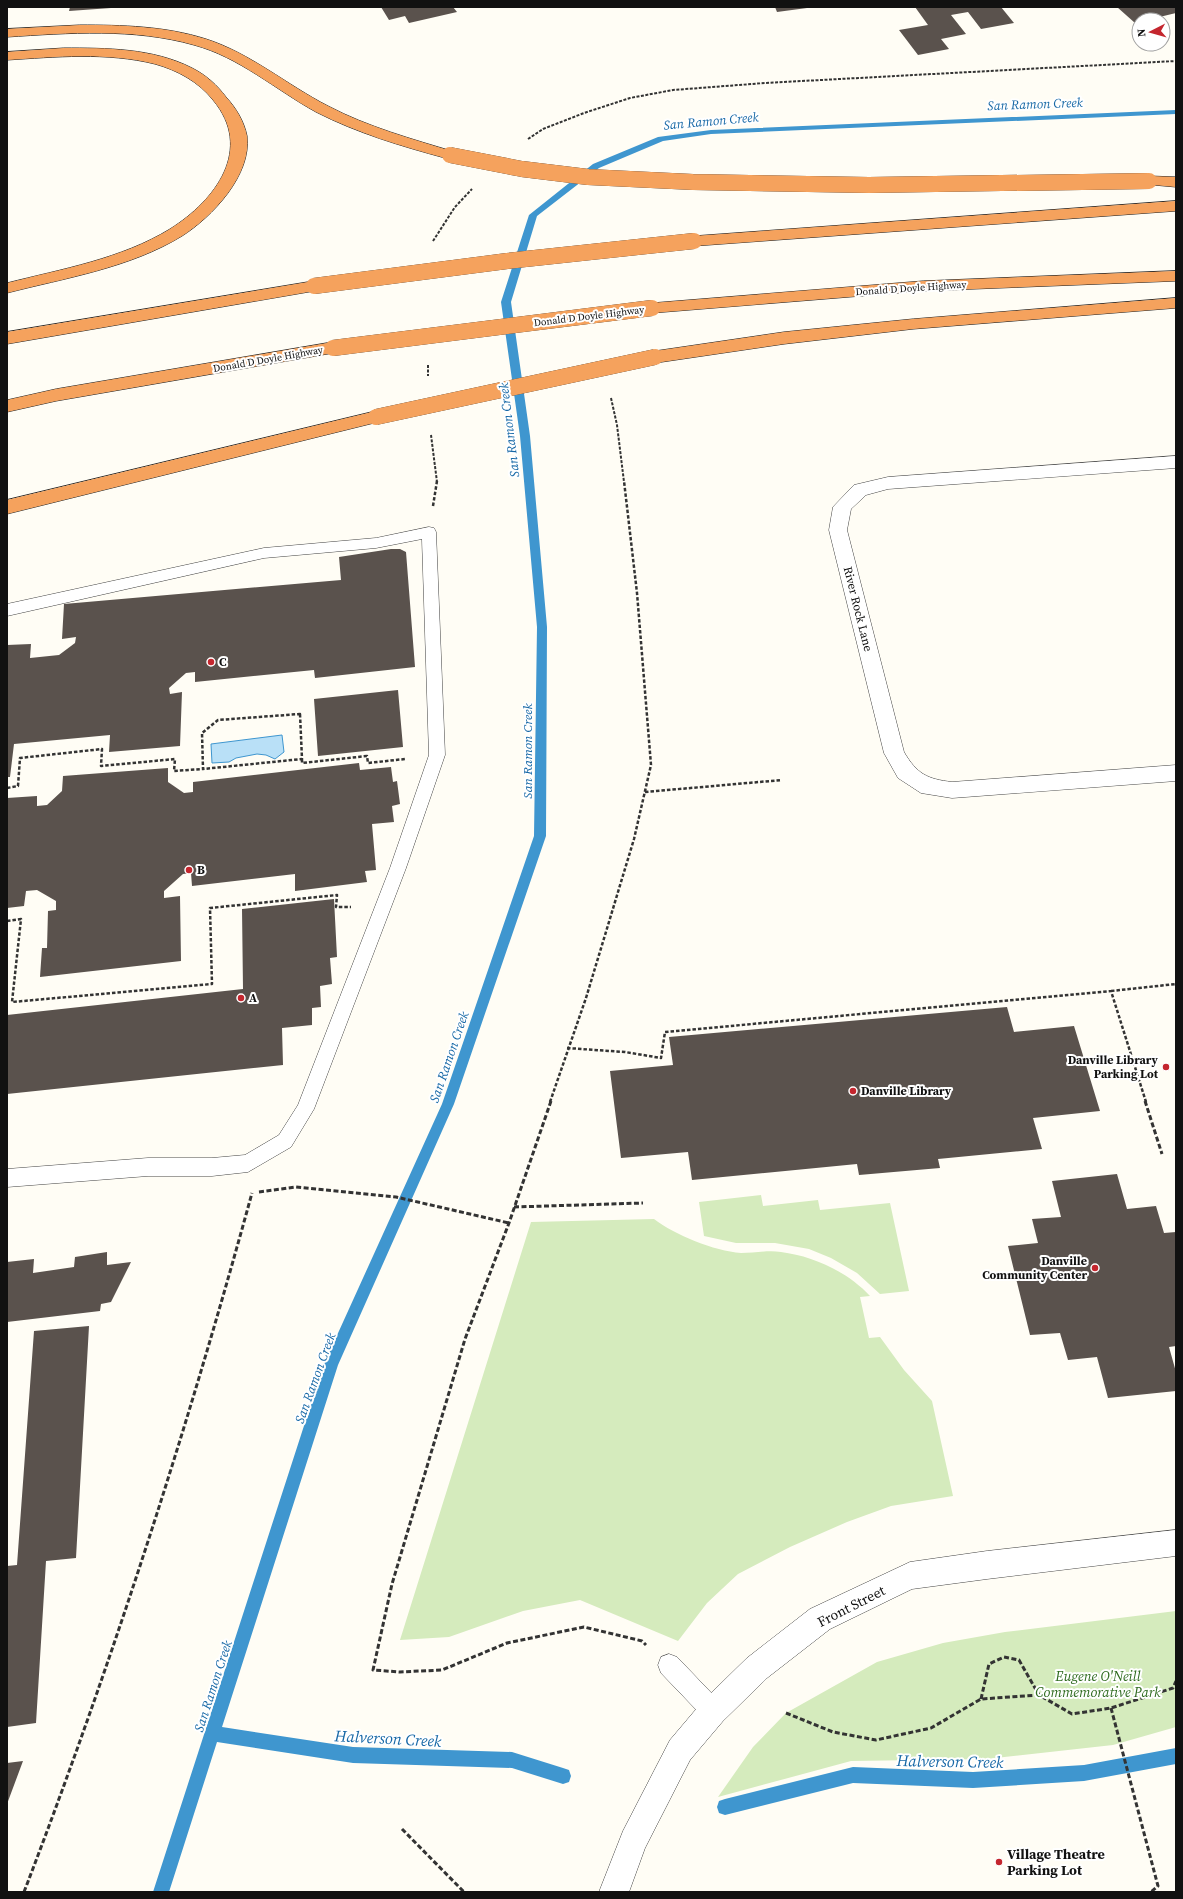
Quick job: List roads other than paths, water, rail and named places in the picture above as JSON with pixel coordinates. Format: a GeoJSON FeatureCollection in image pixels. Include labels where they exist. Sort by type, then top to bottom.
{"type":"FeatureCollection","features":[{"type":"Feature","properties":{"kind":"highway"},"geometry":{"type":"LineString","coordinates":[[7,33],[76,29],[130,30],[164,34],[202,43],[240,60],[307,100],[352,123],[400,141],[450,155],[522,169],[588,177],[693,182],[869,185],[1149,181],[1176,182]]}},
{"type":"Feature","properties":{"kind":"highway"},"geometry":{"type":"LineString","coordinates":[[7,56],[81,52],[143,58],[175,66],[204,80],[222,98],[234,118],[240,139],[237,163],[225,188],[205,210],[176,232],[139,250],[96,265],[7,288]]}},
{"type":"Feature","properties":{"kind":"highway"},"geometry":{"type":"LineString","coordinates":[[7,338],[314,286],[507,261],[694,242],[1176,206]]}},
{"type":"Feature","properties":{"kind":"highway","name":"Donald D Doyle Highway"},"geometry":{"type":"LineString","coordinates":[[7,406],[56,395],[333,348],[652,308],[923,286],[1176,276]]}},
{"type":"Feature","properties":{"kind":"highway"},"geometry":{"type":"LineString","coordinates":[[7,508],[376,417],[655,357],[784,338],[913,324],[1176,303]]}},
{"type":"Feature","properties":{"kind":"street","name":"River Rock Lane"},"geometry":{"type":"LineString","coordinates":[[1176,462],[888,483],[860,490],[842,507],[838,530],[894,753],[905,772],[928,787],[952,790],[1176,773]]}},
{"type":"Feature","properties":{"kind":"street","name":"Front Street"},"geometry":{"type":"LineString","coordinates":[[614,1892],[634,1841],[680,1750],[713,1711],[757,1668],[820,1620],[910,1576],[988,1565],[1176,1543]]}},
{"type":"Feature","properties":{"kind":"lane"},"geometry":{"type":"LineString","coordinates":[[7,610],[264,553],[376,543],[429,532],[437,755],[398,868],[305,1109],[285,1141],[248,1163],[212,1167],[148,1167],[7,1178]]}},
{"type":"Feature","properties":{"kind":"lane"},"geometry":{"type":"LineString","coordinates":[[669,1665],[713,1711]]}},
{"type":"Feature","properties":{"kind":"water"},"geometry":{"type":"Polygon","coordinates":[[[282,735],[284,752],[275,759],[266,755],[257,754],[236,758],[229,762],[212,763],[211,744],[282,735]]]}},
{"type":"Feature","properties":{"kind":"waterway","name":"San Ramon Creek"},"geometry":{"type":"LineString","coordinates":[[212,1733],[331,1364],[448,1104],[540,836],[542,627],[525,436],[506,302],[533,215],[596,166],[661,139],[711,132],[1176,112]]}},
{"type":"Feature","properties":{"kind":"waterway","name":"San Ramon Creek"},"geometry":{"type":"LineString","coordinates":[[161,1892],[212,1733]]}},
{"type":"Feature","properties":{"kind":"waterway","name":"Halverson Creek"},"geometry":{"type":"LineString","coordinates":[[212,1733],[353,1755],[512,1760],[563,1776]]}},
{"type":"Feature","properties":{"kind":"waterway","name":"Halverson Creek"},"geometry":{"type":"LineString","coordinates":[[725,1807],[853,1775],[973,1780],[1084,1773],[1176,1756]]}},
{"type":"Feature","properties":{"kind":"place","name":"C"},"geometry":{"type":"Point","coordinates":[211,662]}},
{"type":"Feature","properties":{"kind":"place","name":"B"},"geometry":{"type":"Point","coordinates":[189,870]}},
{"type":"Feature","properties":{"kind":"place","name":"A"},"geometry":{"type":"Point","coordinates":[241,998]}},
{"type":"Feature","properties":{"kind":"place","name":"Danville Library Parking Lot"},"geometry":{"type":"Point","coordinates":[1166,1067]}},
{"type":"Feature","properties":{"kind":"place","name":"Danville Library"},"geometry":{"type":"Point","coordinates":[853,1091]}},
{"type":"Feature","properties":{"kind":"place","name":"Danville Community Center"},"geometry":{"type":"Point","coordinates":[1095,1268]}},
{"type":"Feature","properties":{"kind":"place","name":"Village Theatre Parking Lot"},"geometry":{"type":"Point","coordinates":[999,1862]}},
{"type":"Feature","properties":{"kind":"park label","name":"Eugene O'Neill Commemorative Park"},"geometry":{"type":"Point","coordinates":[1098,1684]}}]}
